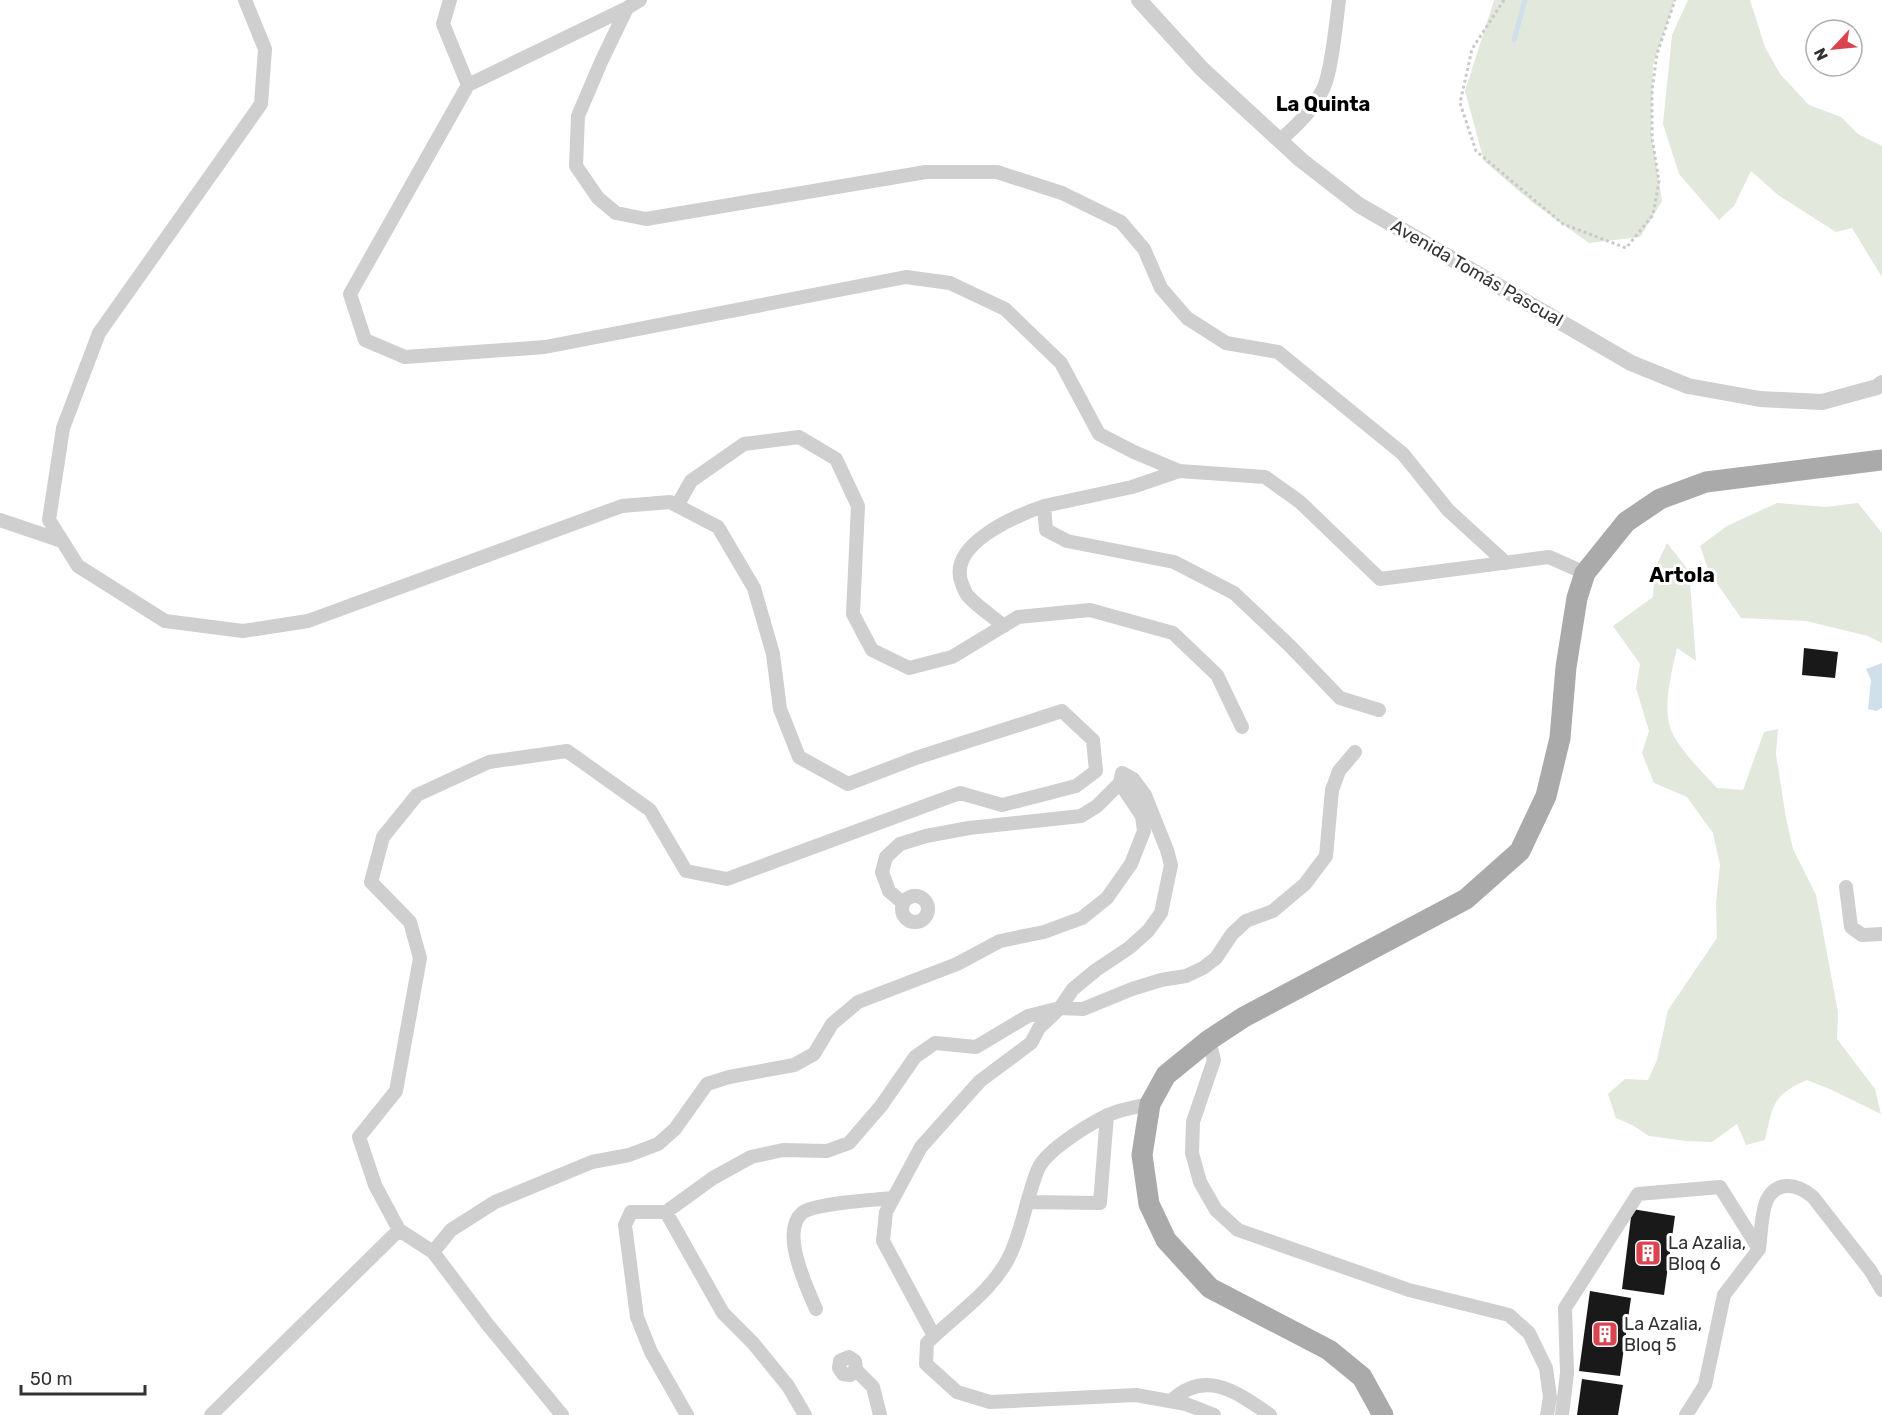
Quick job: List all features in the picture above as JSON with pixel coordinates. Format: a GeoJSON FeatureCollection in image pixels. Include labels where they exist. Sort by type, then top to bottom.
{"type":"FeatureCollection","features":[{"type":"Feature","properties":{"kind":"main road"},"geometry":{"type":"LineString","coordinates":[[1383,1415],[1362,1377],[1329,1350],[1210,1288],[1166,1240],[1149,1204],[1142,1155],[1150,1104],[1166,1075],[1209,1040],[1244,1017],[1466,899],[1520,851],[1546,796],[1560,738],[1566,667],[1577,598],[1585,573],[1626,522],[1660,499],[1706,482],[1882,460]]}},
{"type":"Feature","properties":{"kind":"street"},"geometry":{"type":"LineString","coordinates":[[244,0],[265,49],[261,104],[99,333],[63,428],[50,520],[78,566],[165,621],[243,631],[308,621],[622,506],[670,502],[718,527],[754,588],[773,654],[780,709],[799,757],[848,783],[916,758],[1062,711],[1093,740],[1096,771],[1076,786],[1002,804],[960,793],[727,879],[686,871],[650,810],[567,751],[489,762],[417,795],[383,837],[371,882],[410,921],[420,958],[396,1090],[359,1137],[375,1185],[399,1230],[433,1252],[488,1325],[562,1415]]}},
{"type":"Feature","properties":{"kind":"street"},"geometry":{"type":"LineString","coordinates":[[450,0],[443,24],[468,85]]}},
{"type":"Feature","properties":{"kind":"street"},"geometry":{"type":"LineString","coordinates":[[640,0],[468,85],[350,294],[365,340],[405,357],[545,347],[906,276],[950,283],[1005,309],[1061,363],[1099,434],[1179,471],[1265,477],[1300,502],[1380,579],[1549,557],[1585,573]]}},
{"type":"Feature","properties":{"kind":"street","name":"Avenida Tomás Pascual"},"geometry":{"type":"LineString","coordinates":[[1139,0],[1202,69],[1301,160],[1359,206],[1536,306],[1631,363],[1688,386],[1760,399],[1822,402],[1882,383]]}},
{"type":"Feature","properties":{"kind":"street"},"geometry":{"type":"LineString","coordinates":[[1280,140],[1298,125],[1314,105],[1325,85],[1339,0]]}},
{"type":"Feature","properties":{"kind":"street"},"geometry":{"type":"LineString","coordinates":[[627,8],[578,116],[576,166],[598,198],[616,213],[646,219],[926,172],[997,172],[1062,193],[1121,222],[1144,249],[1161,288],[1187,318],[1226,343],[1278,352],[1403,454],[1448,510],[1506,563]]}},
{"type":"Feature","properties":{"kind":"street"},"geometry":{"type":"LineString","coordinates":[[677,506],[691,481],[744,444],[799,437],[836,459],[858,506],[854,614],[872,650],[909,668],[952,657],[1018,617],[1090,610],[1173,633],[1217,675],[1242,727]]}},
{"type":"Feature","properties":{"kind":"street"},"geometry":{"type":"LineString","coordinates":[[1004,626],[967,595],[958,574],[961,559],[976,543],[1018,515],[1044,506],[1132,487],[1179,471]]}},
{"type":"Feature","properties":{"kind":"street"},"geometry":{"type":"LineString","coordinates":[[1044,506],[1046,530],[1067,541],[1174,562],[1234,593],[1340,698],[1379,710]]}},
{"type":"Feature","properties":{"kind":"street"},"geometry":{"type":"LineString","coordinates":[[0,520],[62,541]]}},
{"type":"Feature","properties":{"kind":"street"},"geometry":{"type":"LineString","coordinates":[[687,1415],[651,1352],[637,1317],[625,1225],[631,1212],[666,1212],[713,1178],[751,1157],[783,1150],[827,1151],[849,1143],[880,1106],[915,1057],[934,1043],[976,1047],[1028,1016],[1060,1008],[1083,1009],[1132,989],[1161,980],[1186,976],[1203,968],[1216,958],[1233,934],[1246,921],[1273,911],[1305,884],[1326,856],[1332,790],[1339,771],[1355,752]]}},
{"type":"Feature","properties":{"kind":"street"},"geometry":{"type":"LineString","coordinates":[[903,903],[889,891],[882,873],[886,857],[900,844],[926,836],[969,828],[1081,816],[1097,806],[1120,783],[1122,773],[1133,779],[1145,795],[1171,865],[1161,913],[1148,931],[1129,948],[1073,989],[1060,1008],[1039,1028],[1031,1043],[980,1081],[921,1147],[893,1198],[886,1212],[883,1241],[934,1336]]}},
{"type":"Feature","properties":{"kind":"street"},"geometry":{"type":"LineString","coordinates":[[433,1252],[451,1230],[495,1202],[592,1162],[628,1155],[658,1144],[675,1129],[707,1084],[729,1077],[794,1065],[814,1054],[832,1024],[858,1002],[957,964],[1000,941],[1044,932],[1082,918],[1107,898],[1131,864],[1144,831],[1142,816],[1120,783]]}},
{"type":"Feature","properties":{"kind":"street"},"geometry":{"type":"LineString","coordinates":[[1846,887],[1851,927],[1862,935],[1882,934]]}},
{"type":"Feature","properties":{"kind":"street"},"geometry":{"type":"LineString","coordinates":[[1209,1040],[1214,1060],[1192,1122],[1192,1153],[1200,1182],[1215,1210],[1238,1230],[1248,1234],[1409,1290],[1509,1315],[1529,1333],[1546,1368],[1550,1397],[1547,1415]]}},
{"type":"Feature","properties":{"kind":"street"},"geometry":{"type":"LineString","coordinates":[[1150,1104],[1107,1115],[1077,1132],[1050,1154],[1039,1167],[1011,1253],[991,1284],[927,1343],[926,1364],[957,1392],[990,1402],[997,1408],[1136,1395],[1186,1404],[1214,1415]]}},
{"type":"Feature","properties":{"kind":"street"},"geometry":{"type":"LineString","coordinates":[[1027,1202],[1100,1203],[1107,1115]]}},
{"type":"Feature","properties":{"kind":"street"},"geometry":{"type":"LineString","coordinates":[[1686,1415],[1705,1385],[1724,1295],[1759,1249],[1767,1201],[1776,1191],[1784,1187],[1797,1186],[1813,1197],[1870,1270],[1882,1290]]}},
{"type":"Feature","properties":{"kind":"street"},"geometry":{"type":"LineString","coordinates":[[1562,1415],[1567,1373],[1564,1308],[1638,1194],[1720,1187],[1759,1249]]}},
{"type":"Feature","properties":{"kind":"street"},"geometry":{"type":"LineString","coordinates":[[816,1309],[804,1282],[794,1247],[795,1225],[803,1213],[835,1204],[893,1198]]}},
{"type":"Feature","properties":{"kind":"street"},"geometry":{"type":"LineString","coordinates":[[666,1212],[723,1313],[753,1343],[788,1386],[805,1415]]}},
{"type":"Feature","properties":{"kind":"street"},"geometry":{"type":"LineString","coordinates":[[212,1415],[399,1230]]}},
{"type":"Feature","properties":{"kind":"street"},"geometry":{"type":"LineString","coordinates":[[856,1371],[873,1387],[880,1415]]}},
{"type":"Feature","properties":{"kind":"street"},"geometry":{"type":"LineString","coordinates":[[1171,1401],[1178,1394],[1196,1386],[1217,1384],[1246,1398],[1270,1415]]}},
{"type":"Feature","properties":{"kind":"path"},"geometry":{"type":"LineString","coordinates":[[1504,0],[1472,49],[1460,103],[1476,151],[1563,224],[1626,248],[1653,215],[1659,181],[1652,138],[1652,90],[1657,54],[1675,0]]}},
{"type":"Feature","properties":{"kind":"shaded area"},"geometry":{"type":"Polygon","coordinates":[[[1494,0],[1675,0],[1653,65],[1651,132],[1662,201],[1640,237],[1589,243],[1532,202],[1484,161],[1465,91],[1494,0]]]}},
{"type":"Feature","properties":{"kind":"shaded area"},"geometry":{"type":"Polygon","coordinates":[[[1688,0],[1750,0],[1765,47],[1780,74],[1809,105],[1841,117],[1858,134],[1882,146],[1882,277],[1852,228],[1836,232],[1778,195],[1751,171],[1734,206],[1719,220],[1679,174],[1663,124],[1672,35],[1688,0]]]}},
{"type":"Feature","properties":{"kind":"shaded area"},"geometry":{"type":"Polygon","coordinates":[[[1777,503],[1826,507],[1858,503],[1882,533],[1882,643],[1868,636],[1806,621],[1741,618],[1709,572],[1700,546],[1727,526],[1777,503]]]}},
{"type":"Feature","properties":{"kind":"shaded area"},"geometry":{"type":"Polygon","coordinates":[[[1667,543],[1689,571],[1696,661],[1677,648],[1667,710],[1671,730],[1685,753],[1717,788],[1743,790],[1764,732],[1778,729],[1776,754],[1786,818],[1793,849],[1816,895],[1838,1012],[1837,1039],[1875,1089],[1881,1114],[1807,1080],[1795,1085],[1780,1096],[1770,1118],[1765,1140],[1746,1145],[1737,1124],[1712,1142],[1686,1141],[1649,1136],[1616,1118],[1608,1094],[1625,1079],[1648,1080],[1657,1060],[1668,1010],[1717,938],[1716,903],[1720,865],[1713,833],[1687,797],[1654,783],[1642,753],[1649,731],[1636,688],[1640,664],[1613,626],[1653,597],[1655,569],[1667,543]]]}},
{"type":"Feature","properties":{"kind":"shaded area"},"geometry":{"type":"Polygon","coordinates":[[[1882,663],[1882,708],[1876,711],[1868,709],[1871,680],[1866,669],[1882,663]]]}},
{"type":"Feature","properties":{"kind":"building"},"geometry":{"type":"Polygon","coordinates":[[[1804,648],[1838,652],[1835,678],[1802,675],[1804,648]]]}},
{"type":"Feature","properties":{"kind":"building","name":"La Azalia, Bloq 6"},"geometry":{"type":"Polygon","coordinates":[[[1632,1209],[1675,1216],[1664,1295],[1622,1289],[1632,1209]]]}},
{"type":"Feature","properties":{"kind":"building","name":"La Azalia, Bloq 5"},"geometry":{"type":"Polygon","coordinates":[[[1590,1291],[1631,1298],[1620,1376],[1579,1371],[1590,1291]]]}},
{"type":"Feature","properties":{"kind":"building"},"geometry":{"type":"Polygon","coordinates":[[[1582,1379],[1623,1385],[1618,1415],[1577,1415],[1582,1379]]]}},
{"type":"Feature","properties":{"kind":"waterway"},"geometry":{"type":"LineString","coordinates":[[1514,40],[1525,0]]}},
{"type":"Feature","properties":{"kind":"place","name":"La Azalia, Bloq 6"},"geometry":{"type":"Point","coordinates":[1648,1253]}},
{"type":"Feature","properties":{"kind":"place","name":"La Azalia, Bloq 5"},"geometry":{"type":"Point","coordinates":[1605,1334]}},
{"type":"Feature","properties":{"kind":"district","name":"La Quinta"},"geometry":{"type":"Point","coordinates":[1323,104]}},
{"type":"Feature","properties":{"kind":"district","name":"Artola"},"geometry":{"type":"Point","coordinates":[1682,575]}}]}
